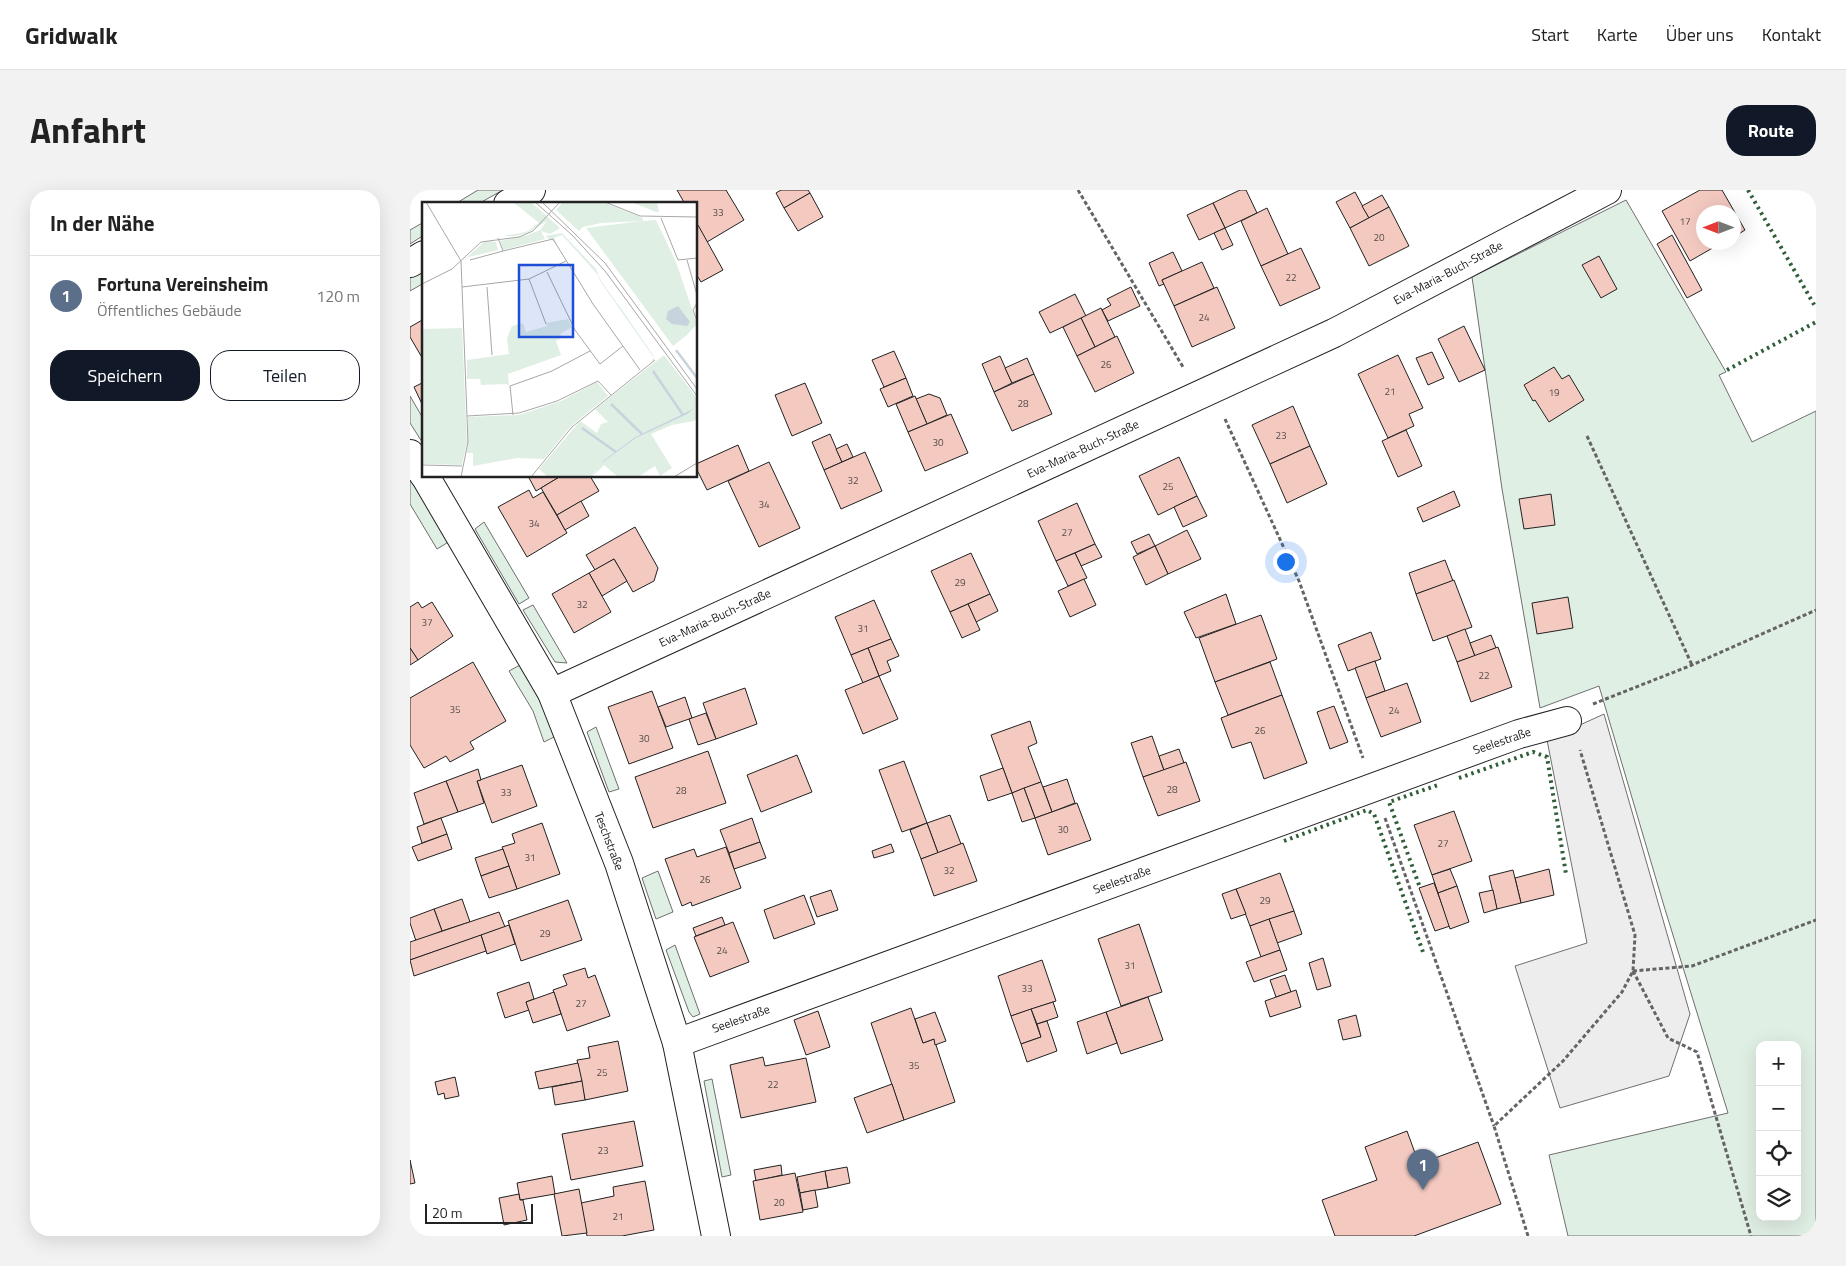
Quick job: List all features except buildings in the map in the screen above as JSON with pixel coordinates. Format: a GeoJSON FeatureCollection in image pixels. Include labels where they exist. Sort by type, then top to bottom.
{"type":"FeatureCollection","features":[{"type":"Feature","properties":{"kind":"street"},"geometry":{"type":"LineString","coordinates":[[511,202],[531,190]]}},
{"type":"Feature","properties":{"kind":"street","name":"Eva-Maria-Buch-Straße"},"geometry":{"type":"LineString","coordinates":[[552,694],[1334,333],[1607,190]]}},
{"type":"Feature","properties":{"kind":"street"},"geometry":{"type":"LineString","coordinates":[[410,263],[422,255]]}},
{"type":"Feature","properties":{"kind":"street","name":"Teschstraße"},"geometry":{"type":"LineString","coordinates":[[410,454],[422,473]]}},
{"type":"Feature","properties":{"kind":"street","name":"Teschstraße"},"geometry":{"type":"LineString","coordinates":[[425,478],[552,694],[618,863],[678,1043],[716,1236]]}},
{"type":"Feature","properties":{"kind":"street","name":"Seelestraße"},"geometry":{"type":"LineString","coordinates":[[678,1043],[1519,734],[1567,721]]}},
{"type":"Feature","properties":{"kind":"path"},"geometry":{"type":"LineString","coordinates":[[1078,190],[1205,393],[1299,581],[1494,1126],[1528,1236]]}},
{"type":"Feature","properties":{"kind":"path"},"geometry":{"type":"LineString","coordinates":[[1587,436],[1692,666]]}},
{"type":"Feature","properties":{"kind":"path"},"geometry":{"type":"LineString","coordinates":[[1494,1126],[1563,1061],[1622,992],[1632,971],[1635,935],[1582,756],[1567,721],[1588,706],[1692,666],[1816,610]]}},
{"type":"Feature","properties":{"kind":"path"},"geometry":{"type":"LineString","coordinates":[[1632,971],[1692,966],[1816,920]]}},
{"type":"Feature","properties":{"kind":"path"},"geometry":{"type":"LineString","coordinates":[[1632,971],[1668,1038],[1698,1052],[1751,1236]]}},
{"type":"Feature","properties":{"kind":"green space"},"geometry":{"type":"Polygon","coordinates":[[[478,190],[503,190],[482,202],[458,202],[478,190]]]}},
{"type":"Feature","properties":{"kind":"green space"},"geometry":{"type":"Polygon","coordinates":[[[1626,200],[1726,372],[1719,375],[1752,442],[1816,411],[1816,1236],[1568,1236],[1549,1155],[1728,1113],[1599,686],[1540,708],[1502,489],[1472,277],[1626,200]]]}},
{"type":"Feature","properties":{"kind":"green space"},"geometry":{"type":"Polygon","coordinates":[[[422,223],[422,236],[410,244],[410,230],[422,223]]]}},
{"type":"Feature","properties":{"kind":"green space"},"geometry":{"type":"Polygon","coordinates":[[[422,270],[422,284],[410,291],[410,278],[422,270]]]}},
{"type":"Feature","properties":{"kind":"green space"},"geometry":{"type":"Polygon","coordinates":[[[410,396],[422,417],[422,442],[410,423],[410,396]]]}},
{"type":"Feature","properties":{"kind":"green space"},"geometry":{"type":"Polygon","coordinates":[[[410,475],[450,541],[437,549],[410,504],[410,475]]]}},
{"type":"Feature","properties":{"kind":"green space"},"geometry":{"type":"Polygon","coordinates":[[[484,522],[529,598],[519,604],[475,529],[484,522]]]}},
{"type":"Feature","properties":{"kind":"green space"},"geometry":{"type":"Polygon","coordinates":[[[533,605],[567,663],[555,662],[523,610],[533,605]]]}},
{"type":"Feature","properties":{"kind":"green space"},"geometry":{"type":"Polygon","coordinates":[[[520,665],[540,699],[556,736],[544,742],[533,711],[509,671],[520,665]]]}},
{"type":"Feature","properties":{"kind":"green space"},"geometry":{"type":"Polygon","coordinates":[[[596,727],[619,789],[609,792],[587,732],[596,727]]]}},
{"type":"Feature","properties":{"kind":"green space"},"geometry":{"type":"Polygon","coordinates":[[[658,871],[673,912],[656,919],[642,878],[658,871]]]}},
{"type":"Feature","properties":{"kind":"green space"},"geometry":{"type":"Polygon","coordinates":[[[675,945],[700,1014],[693,1017],[689,1012],[666,950],[675,945]]]}},
{"type":"Feature","properties":{"kind":"green space"},"geometry":{"type":"Polygon","coordinates":[[[712,1079],[731,1175],[722,1177],[704,1081],[712,1079]]]}},
{"type":"Feature","properties":{"kind":"shaded area"},"geometry":{"type":"Polygon","coordinates":[[[1604,714],[1690,1014],[1669,1076],[1560,1108],[1515,966],[1587,943],[1547,740],[1604,714]]]}},
{"type":"Feature","properties":{"kind":"hedge"},"geometry":{"type":"LineString","coordinates":[[1748,190],[1816,308]]}},
{"type":"Feature","properties":{"kind":"hedge"},"geometry":{"type":"LineString","coordinates":[[1727,370],[1816,322]]}},
{"type":"Feature","properties":{"kind":"hedge"},"geometry":{"type":"LineString","coordinates":[[1459,778],[1533,752],[1547,757],[1566,874]]}},
{"type":"Feature","properties":{"kind":"hedge"},"geometry":{"type":"LineString","coordinates":[[1419,885],[1389,802],[1438,785]]}},
{"type":"Feature","properties":{"kind":"hedge"},"geometry":{"type":"LineString","coordinates":[[1284,841],[1367,810],[1374,814],[1423,952]]}},
{"type":"Feature","properties":{"kind":"place","name":"Fortuna Vereinsheim"},"geometry":{"type":"Point","coordinates":[1423,1190]}}]}
